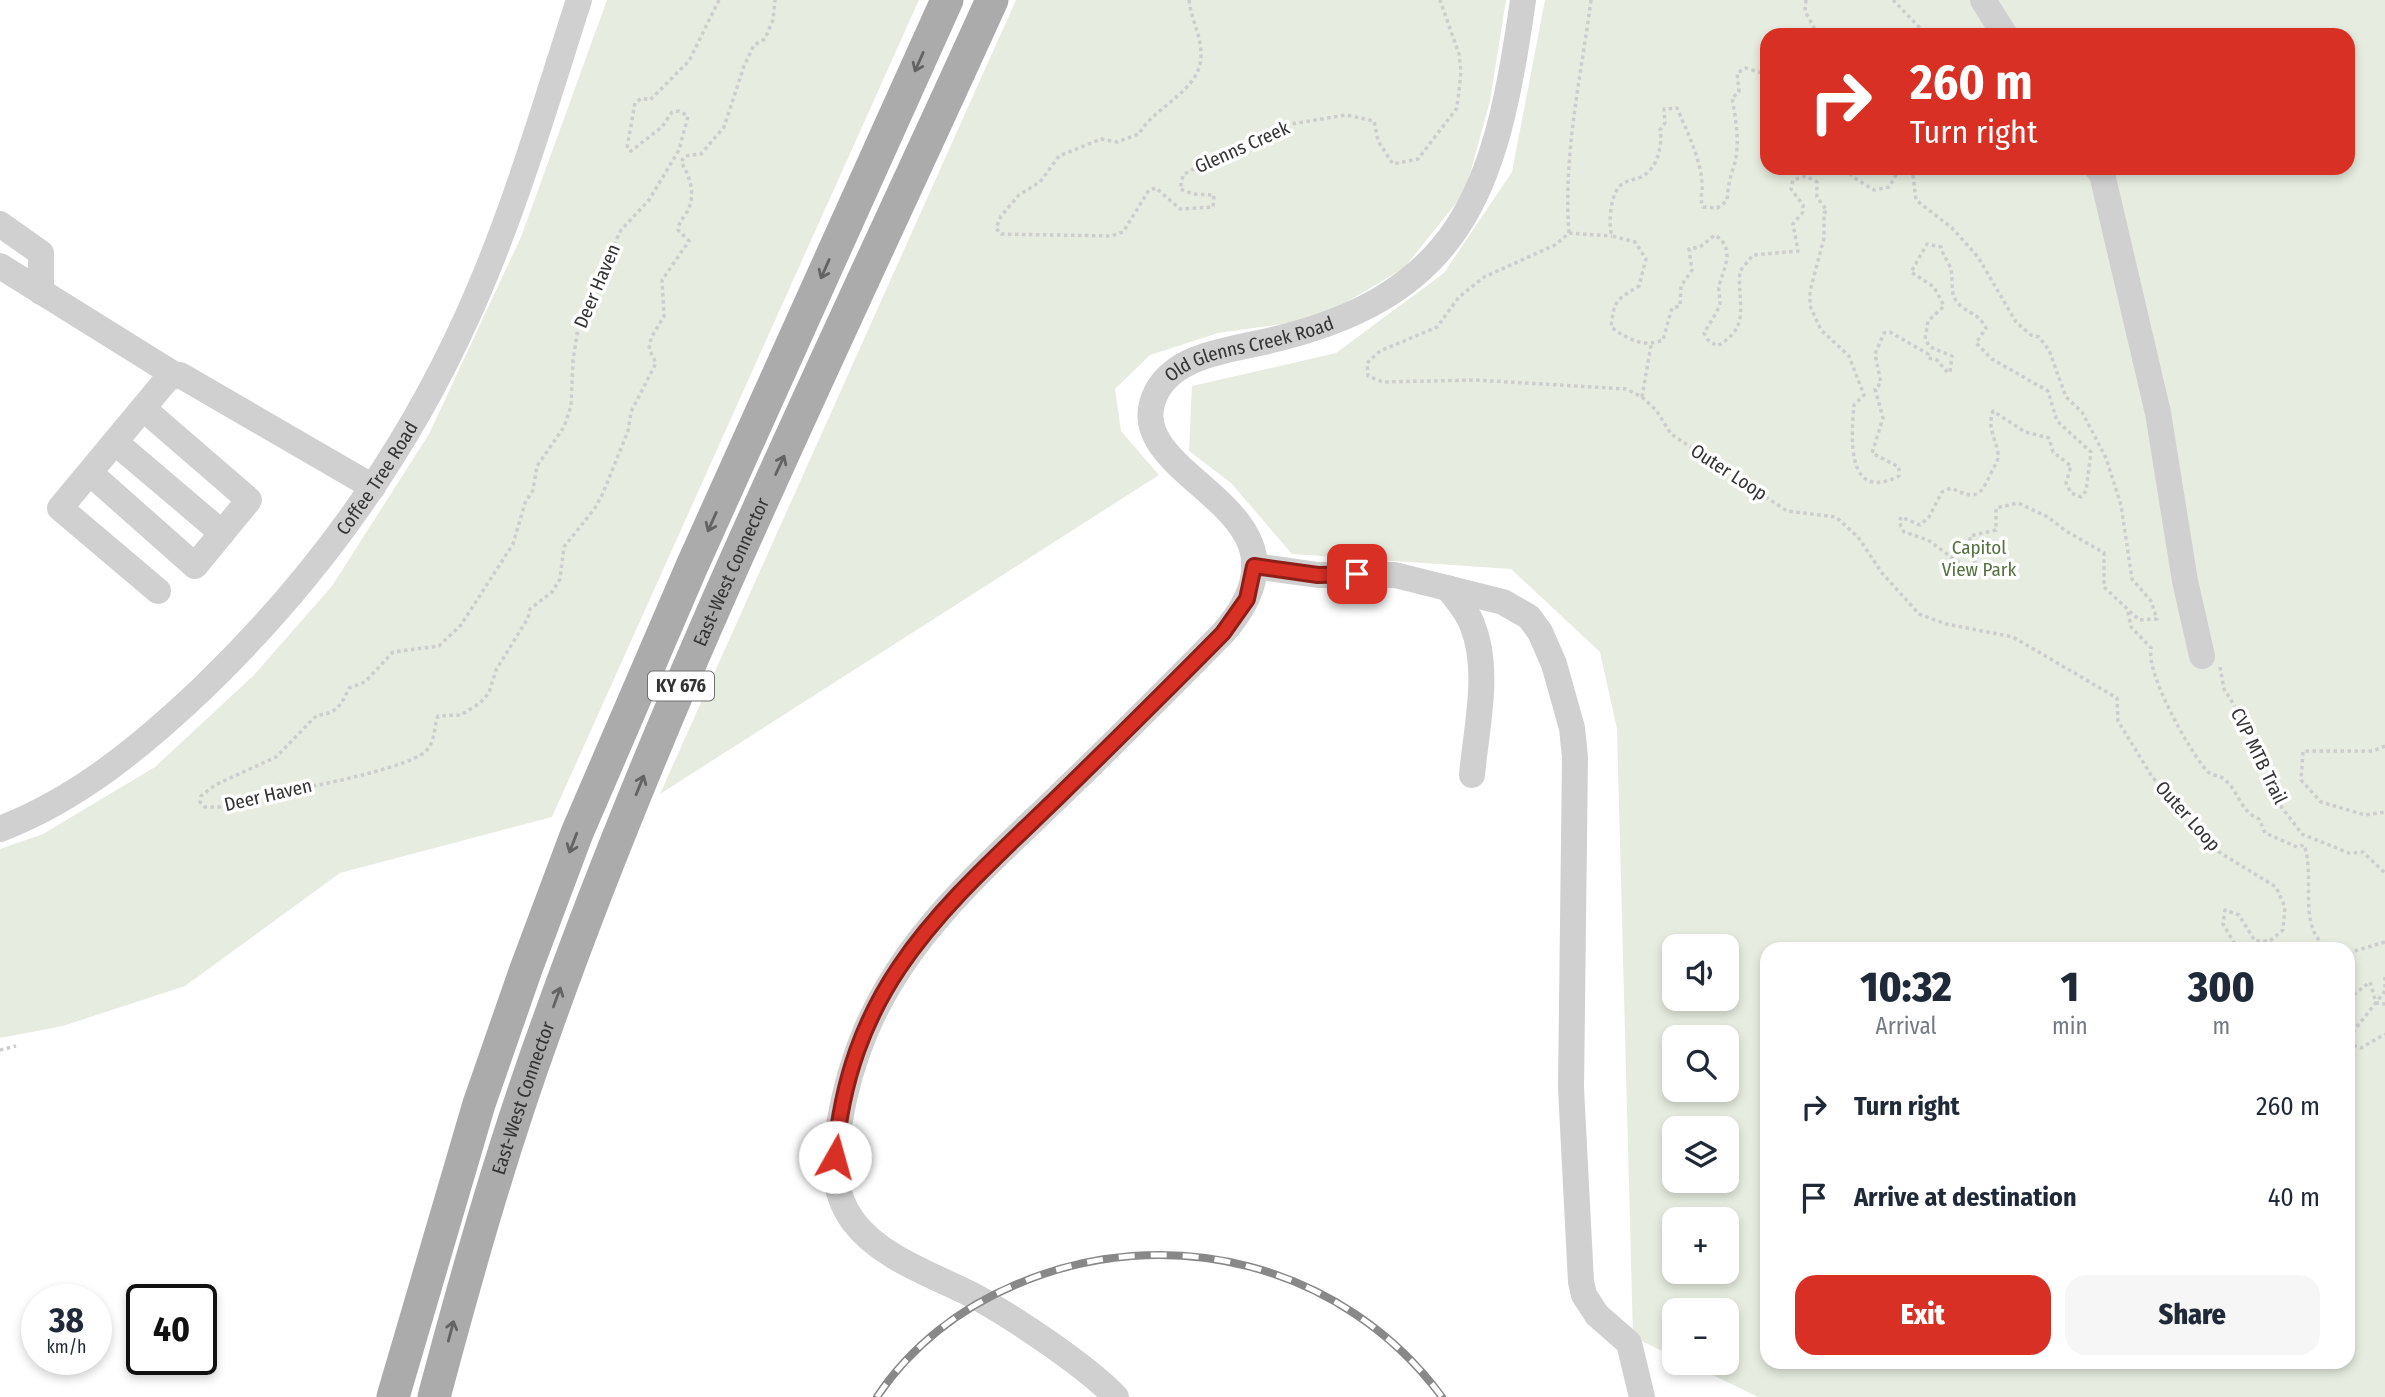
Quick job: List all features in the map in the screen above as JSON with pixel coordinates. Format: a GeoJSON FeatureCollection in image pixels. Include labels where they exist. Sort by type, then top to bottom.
{"type":"FeatureCollection","features":[{"type":"Feature","properties":{"kind":"main road","name":"East-West Connector"},"geometry":{"type":"LineString","coordinates":[[393,1397],[417,1308],[487,1082],[582,822],[676,603],[947,0]]}},
{"type":"Feature","properties":{"kind":"main road","name":"East-West Connector"},"geometry":{"type":"LineString","coordinates":[[434,1397],[511,1131],[545,1030],[615,846],[695,654],[992,0]]}},
{"type":"Feature","properties":{"kind":"street","name":"Coffee Tree Road"},"geometry":{"type":"LineString","coordinates":[[0,829],[55,803],[98,777],[179,710],[287,600],[320,561],[373,487],[430,391],[479,290],[516,192],[579,0]]}},
{"type":"Feature","properties":{"kind":"street","name":"Old Glenns Creek Road"},"geometry":{"type":"LineString","coordinates":[[1116,1397],[1072,1362],[981,1300],[896,1257],[863,1233],[842,1203],[834,1178],[842,1110],[851,1070],[874,1010],[892,976],[914,945],[996,856],[1223,633],[1247,599],[1254,566],[1250,543],[1240,522],[1185,472],[1158,441],[1151,419],[1154,398],[1165,379],[1186,364],[1214,353],[1314,330],[1357,314],[1405,282],[1445,244],[1465,217],[1484,181],[1497,145],[1508,100],[1524,0]]}},
{"type":"Feature","properties":{"kind":"street"},"geometry":{"type":"LineString","coordinates":[[1983,0],[2001,28]]}},
{"type":"Feature","properties":{"kind":"street"},"geometry":{"type":"LineString","coordinates":[[2102,175],[2158,413],[2185,582],[2211,660]]}},
{"type":"Feature","properties":{"kind":"street"},"geometry":{"type":"LineString","coordinates":[[0,224],[41,253],[41,292]]}},
{"type":"Feature","properties":{"kind":"street"},"geometry":{"type":"LineString","coordinates":[[0,266],[175,375],[180,375],[373,487]]}},
{"type":"Feature","properties":{"kind":"street"},"geometry":{"type":"LineString","coordinates":[[158,590],[60,508],[145,410],[163,381],[175,375]]}},
{"type":"Feature","properties":{"kind":"street"},"geometry":{"type":"LineString","coordinates":[[90,474],[195,566],[249,500],[145,410]]}},
{"type":"Feature","properties":{"kind":"street"},"geometry":{"type":"LineString","coordinates":[[116,443],[222,533]]}},
{"type":"Feature","properties":{"kind":"street"},"geometry":{"type":"LineString","coordinates":[[1254,566],[1318,575],[1395,575],[1503,602],[1529,617],[1554,664],[1570,717],[1575,757],[1571,1088],[1577,1252],[1584,1295],[1597,1315],[1629,1343],[1642,1397]]}},
{"type":"Feature","properties":{"kind":"street"},"geometry":{"type":"LineString","coordinates":[[1448,588],[1472,622],[1478,644],[1481,671],[1472,775]]}},
{"type":"Feature","properties":{"kind":"path","name":"Deer Haven"},"geometry":{"type":"LineString","coordinates":[[719,0],[689,61],[650,100],[642,98],[635,103],[627,148],[631,151],[662,127],[671,112],[679,111],[688,117],[686,133],[649,200],[621,230],[580,316],[573,360],[571,406],[564,428],[537,466],[523,519],[503,562],[461,625],[439,646],[393,652],[365,682],[349,688],[340,708],[329,715],[317,715],[276,757],[215,785],[201,796],[200,802],[205,807],[219,807],[237,800],[397,766],[424,753],[436,735],[438,716],[461,715],[489,693],[495,670],[528,618],[530,609],[552,592],[560,579],[564,547],[595,508],[619,453],[632,412],[656,363],[649,349],[651,338],[664,316],[662,281],[689,241],[678,230],[679,221],[691,205],[692,190],[691,177],[681,162],[685,156],[701,154],[724,127],[744,66],[754,45],[765,39],[773,20],[775,0]]}},
{"type":"Feature","properties":{"kind":"path","name":"Glenns Creek"},"geometry":{"type":"LineString","coordinates":[[1189,0],[1201,44],[1202,59],[1179,98],[1162,105],[1147,118],[1139,134],[1117,142],[1101,139],[1059,156],[1040,182],[1019,195],[1001,216],[996,228],[1002,234],[1111,236],[1123,232],[1149,190],[1156,188],[1180,209],[1213,207],[1214,195],[1193,194],[1180,189],[1182,175],[1222,152],[1292,124],[1346,115],[1374,121],[1378,141],[1393,164],[1418,159],[1454,116],[1460,90],[1460,54],[1440,0]]}},
{"type":"Feature","properties":{"kind":"path"},"geometry":{"type":"LineString","coordinates":[[1569,233],[1566,202],[1576,92],[1591,0]]}},
{"type":"Feature","properties":{"kind":"path"},"geometry":{"type":"LineString","coordinates":[[1806,0],[1805,11],[1814,28]]}},
{"type":"Feature","properties":{"kind":"path"},"geometry":{"type":"LineString","coordinates":[[1893,0],[1920,28]]}},
{"type":"Feature","properties":{"kind":"path"},"geometry":{"type":"LineString","coordinates":[[1612,236],[1608,224],[1617,189],[1623,183],[1643,177],[1653,166],[1662,141],[1660,130],[1665,123],[1664,109],[1677,108],[1693,144],[1702,185],[1699,198],[1703,207],[1717,208],[1727,201],[1727,181],[1734,169],[1738,130],[1732,98],[1738,92],[1737,73],[1746,68],[1760,72]]}},
{"type":"Feature","properties":{"kind":"path"},"geometry":{"type":"LineString","coordinates":[[1851,175],[1874,190],[1889,187],[1896,175]]}},
{"type":"Feature","properties":{"kind":"path"},"geometry":{"type":"LineString","coordinates":[[1913,175],[1916,200],[1952,228],[1978,257],[2016,322],[2031,335],[2039,337],[2049,350],[2066,397],[2082,412],[2092,428],[2121,505],[2132,579],[2151,601],[2157,619],[2139,620],[2127,610]]}},
{"type":"Feature","properties":{"kind":"path","name":"CVP MTB Trail"},"geometry":{"type":"LineString","coordinates":[[1651,345],[1664,340],[1672,308],[1680,306],[1681,286],[1692,270],[1689,250],[1700,247],[1715,235],[1724,241],[1728,251],[1726,267],[1718,288],[1720,304],[1704,333],[1708,341],[1717,346],[1728,340],[1739,327],[1742,312],[1740,271],[1753,254],[1798,251],[1793,224],[1803,212],[1802,205],[1791,189],[1793,180],[1805,176],[1817,182],[1817,197],[1827,211],[1824,213],[1824,238],[1810,291],[1810,306],[1821,330],[1849,356],[1864,395],[1854,405],[1852,442],[1855,468],[1874,483],[1883,485],[1899,476],[1899,467],[1872,453],[1883,418],[1875,398],[1875,389],[1881,383],[1875,354],[1884,333],[1890,332],[1928,354],[1928,358],[1937,360],[1948,373],[1950,371],[1952,356],[1930,346],[1925,338],[1928,321],[1944,306],[1940,293],[1911,272],[1927,244],[1941,247],[1943,257],[1950,265],[1951,291],[1962,307],[1980,316],[1986,328],[1976,343],[1992,359],[2048,391],[2057,421],[2091,452],[2086,491],[2081,497],[2071,493],[2066,483],[2071,466],[2053,452],[2049,438],[2025,432],[1993,411],[1988,423],[1998,453],[1987,486],[1979,494],[1969,496],[1951,488],[1942,492],[1928,517],[1920,525],[1901,517],[1899,522],[1904,532],[1928,540],[1966,568],[1978,560],[1970,552],[1970,536],[1996,530],[1996,508],[2018,503],[2048,517],[2104,553],[2104,587],[2127,610],[2131,627],[2151,648],[2149,661],[2166,705],[2207,771],[2223,777],[2250,815],[2259,819],[2265,833],[2297,848],[2304,845],[2310,862],[2306,875],[2310,924],[2319,942]]}},
{"type":"Feature","properties":{"kind":"path"},"geometry":{"type":"LineString","coordinates":[[1569,233],[1612,236],[1635,242],[1646,259],[1639,286],[1620,295],[1613,309],[1611,327],[1624,337],[1651,345],[1642,397],[1626,389],[1475,380],[1383,382],[1368,376],[1367,363],[1380,351],[1437,327],[1460,297],[1484,277],[1555,245],[1569,233]]}},
{"type":"Feature","properties":{"kind":"path","name":"Outer Loop"},"geometry":{"type":"LineString","coordinates":[[1642,397],[1656,410],[1671,434],[1787,511],[1836,517],[1858,537],[1882,573],[1919,614],[1946,624],[2013,636],[2118,698],[2118,721],[2151,775],[2218,852],[2276,887],[2285,907],[2283,930],[2270,941],[2255,941],[2239,915],[2225,910],[2223,924],[2234,942]]}},
{"type":"Feature","properties":{"kind":"path","name":"CVP MTB Trail"},"geometry":{"type":"LineString","coordinates":[[2211,660],[2224,689],[2253,735],[2258,755],[2269,767],[2280,805],[2302,834],[2349,853],[2363,852],[2385,873]]}},
{"type":"Feature","properties":{"kind":"path"},"geometry":{"type":"LineString","coordinates":[[2385,746],[2373,751],[2303,751],[2301,780],[2321,802],[2365,815],[2385,812]]}},
{"type":"Feature","properties":{"kind":"path"},"geometry":{"type":"LineString","coordinates":[[2355,951],[2385,942]]}},
{"type":"Feature","properties":{"kind":"path"},"geometry":{"type":"LineString","coordinates":[[2355,1029],[2385,991],[2385,977]]}},
{"type":"Feature","properties":{"kind":"path"},"geometry":{"type":"LineString","coordinates":[[2355,994],[2370,982],[2376,1003]]}},
{"type":"Feature","properties":{"kind":"path"},"geometry":{"type":"LineString","coordinates":[[2376,1003],[2385,1004]]}},
{"type":"Feature","properties":{"kind":"path"},"geometry":{"type":"LineString","coordinates":[[2355,1046],[2361,1048],[2385,1034]]}},
{"type":"Feature","properties":{"kind":"path"},"geometry":{"type":"LineString","coordinates":[[0,1050],[16,1046]]}},
{"type":"Feature","properties":{"kind":"green space"},"geometry":{"type":"Polygon","coordinates":[[[607,0],[919,0],[552,817],[340,873],[185,986],[63,1026],[0,1038],[0,849],[43,834],[155,767],[254,675],[332,586],[429,434],[521,237],[607,0]]]}},
{"type":"Feature","properties":{"kind":"green space"},"geometry":{"type":"Polygon","coordinates":[[[1016,0],[1506,0],[1490,101],[1465,192],[1404,268],[1318,319],[1218,333],[1150,355],[1115,389],[1121,431],[1159,475],[660,794],[1016,0]]]}},
{"type":"Feature","properties":{"kind":"green space","name":"Capitol View Park"},"geometry":{"type":"Polygon","coordinates":[[[1545,0],[2385,0],[2385,1397],[1758,1397],[1713,1375],[1739,1375],[1739,1298],[1662,1298],[1662,1351],[1633,1337],[1617,729],[1600,652],[1511,569],[1292,554],[1231,483],[1189,451],[1192,386],[1336,353],[1444,273],[1512,172],[1545,0]]]}},
{"type":"Feature","properties":{"kind":"railway"},"geometry":{"type":"LineString","coordinates":[[877,1397],[921,1346],[975,1305],[1015,1285],[1073,1265],[1132,1256],[1191,1256],[1249,1266],[1304,1286],[1355,1314],[1402,1351],[1442,1397]]}},
{"type":"Feature","properties":{"kind":"route"},"geometry":{"type":"LineString","coordinates":[[835,1157],[847,1082],[874,1010],[892,976],[914,945],[954,898],[1234,621],[1251,589],[1254,566],[1318,575],[1357,574]]}}]}
